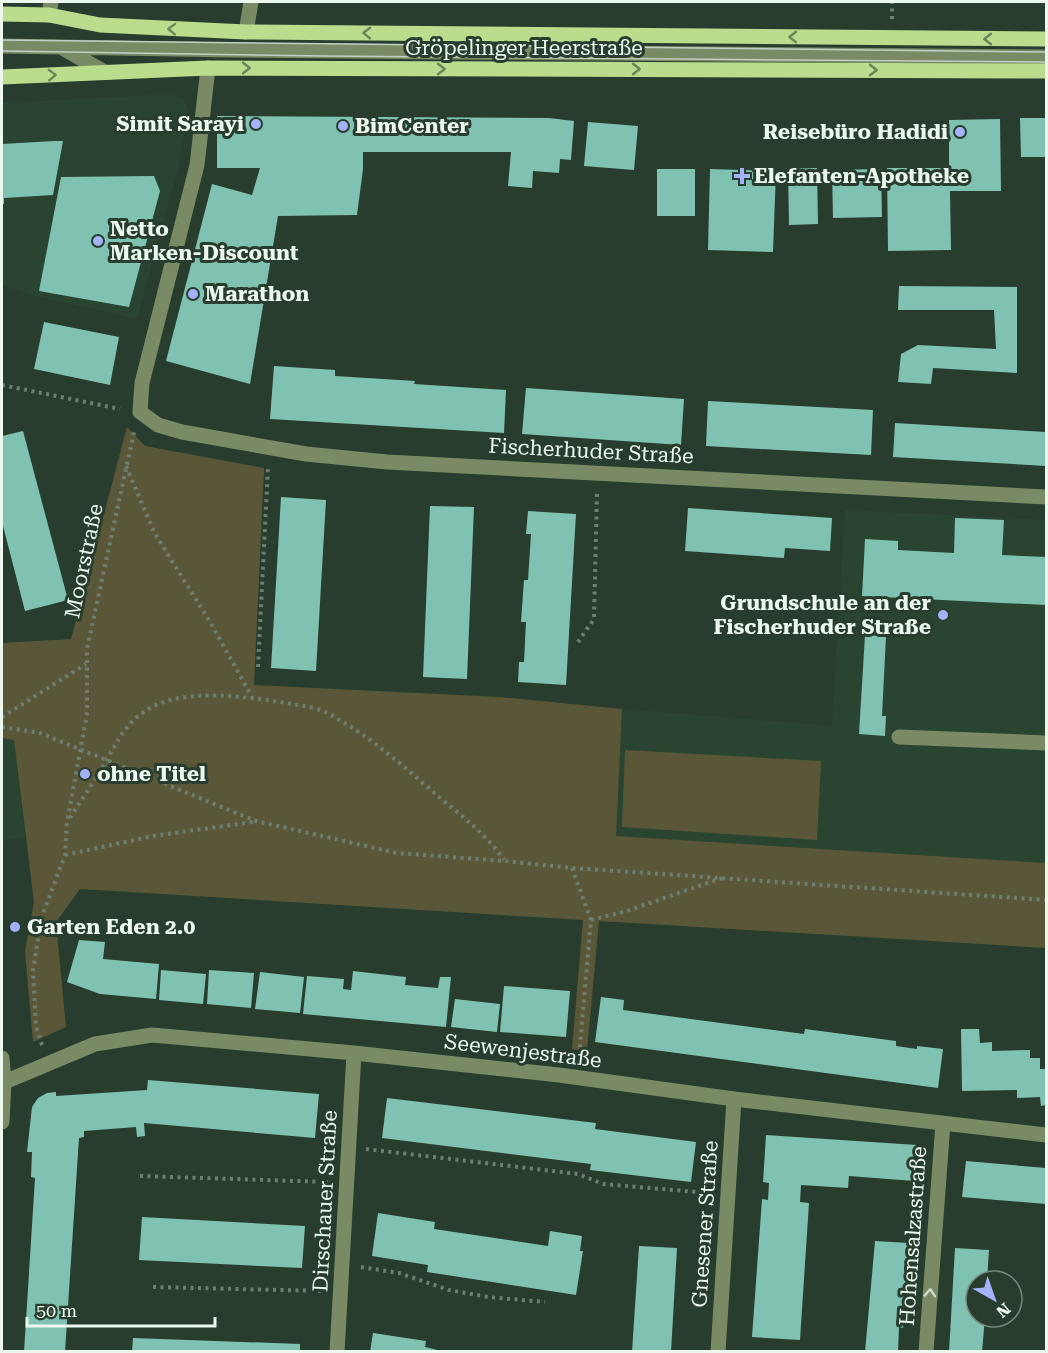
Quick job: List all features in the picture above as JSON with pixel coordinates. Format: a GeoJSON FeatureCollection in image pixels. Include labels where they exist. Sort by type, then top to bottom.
{"type":"FeatureCollection","features":[{"type":"Feature","properties":{"kind":"main road","name":"Gröpelinger Heerstraße"},"geometry":{"type":"LineString","coordinates":[[2,14],[50,8],[99,25],[246,32],[1047,39]]}},
{"type":"Feature","properties":{"kind":"main road","name":"Gröpelinger Heerstraße"},"geometry":{"type":"LineString","coordinates":[[2,77],[208,68],[1047,71]]}},
{"type":"Feature","properties":{"kind":"street"},"geometry":{"type":"LineString","coordinates":[[246,32],[251,2]]}},
{"type":"Feature","properties":{"kind":"street"},"geometry":{"type":"LineString","coordinates":[[2,46],[1047,57]]}},
{"type":"Feature","properties":{"kind":"street"},"geometry":{"type":"LineString","coordinates":[[58,46],[73,52],[103,71]]}},
{"type":"Feature","properties":{"kind":"street"},"geometry":{"type":"LineString","coordinates":[[140,412],[142,383],[197,165],[208,68]]}},
{"type":"Feature","properties":{"kind":"street","name":"Fischerhuder Straße"},"geometry":{"type":"LineString","coordinates":[[140,412],[158,425],[182,432],[268,448],[387,462],[1047,497]]}},
{"type":"Feature","properties":{"kind":"street"},"geometry":{"type":"LineString","coordinates":[[899,737],[1047,743]]}},
{"type":"Feature","properties":{"kind":"street","name":"Seewenjestraße"},"geometry":{"type":"LineString","coordinates":[[3,1082],[94,1044],[152,1035],[354,1053],[559,1075],[734,1099],[1047,1135]]}},
{"type":"Feature","properties":{"kind":"street","name":"Dirschauer Straße"},"geometry":{"type":"LineString","coordinates":[[337,1352],[354,1053]]}},
{"type":"Feature","properties":{"kind":"street"},"geometry":{"type":"LineString","coordinates":[[2,1058],[2,1122]]}},
{"type":"Feature","properties":{"kind":"street","name":"Gnesener Straße"},"geometry":{"type":"LineString","coordinates":[[718,1352],[734,1099]]}},
{"type":"Feature","properties":{"kind":"street","name":"Hohensalzastraße"},"geometry":{"type":"LineString","coordinates":[[926,1352],[943,1123]]}},
{"type":"Feature","properties":{"kind":"path"},"geometry":{"type":"LineString","coordinates":[[2,385],[140,412]]}},
{"type":"Feature","properties":{"kind":"path","name":"Moorstraße"},"geometry":{"type":"LineString","coordinates":[[48,1063],[36,1027],[33,970],[42,916],[65,855],[67,822],[87,714],[87,650],[126,466],[140,412]]}},
{"type":"Feature","properties":{"kind":"path"},"geometry":{"type":"LineString","coordinates":[[258,667],[268,448]]}},
{"type":"Feature","properties":{"kind":"path"},"geometry":{"type":"LineString","coordinates":[[126,466],[154,532],[210,622],[252,697]]}},
{"type":"Feature","properties":{"kind":"path"},"geometry":{"type":"LineString","coordinates":[[578,642],[594,619],[598,472]]}},
{"type":"Feature","properties":{"kind":"path"},"geometry":{"type":"LineString","coordinates":[[2,717],[87,664]]}},
{"type":"Feature","properties":{"kind":"path"},"geometry":{"type":"LineString","coordinates":[[67,822],[125,729],[144,711],[163,702],[207,696],[252,697],[320,710],[358,731],[491,841],[505,861]]}},
{"type":"Feature","properties":{"kind":"path"},"geometry":{"type":"LineString","coordinates":[[2,727],[40,734],[256,821],[397,853],[572,868],[1047,900]]}},
{"type":"Feature","properties":{"kind":"path"},"geometry":{"type":"LineString","coordinates":[[65,855],[153,836],[256,821]]}},
{"type":"Feature","properties":{"kind":"path"},"geometry":{"type":"LineString","coordinates":[[572,868],[591,920],[579,1056]]}},
{"type":"Feature","properties":{"kind":"path"},"geometry":{"type":"LineString","coordinates":[[591,920],[627,911],[725,877]]}},
{"type":"Feature","properties":{"kind":"path"},"geometry":{"type":"LineString","coordinates":[[349,1147],[578,1174],[603,1184],[728,1194]]}},
{"type":"Feature","properties":{"kind":"path"},"geometry":{"type":"LineString","coordinates":[[140,1176],[347,1183]]}},
{"type":"Feature","properties":{"kind":"path"},"geometry":{"type":"LineString","coordinates":[[342,1264],[399,1273],[449,1290],[488,1297],[545,1302]]}},
{"type":"Feature","properties":{"kind":"path"},"geometry":{"type":"LineString","coordinates":[[153,1287],[341,1292]]}},
{"type":"Feature","properties":{"kind":"shaded area"},"geometry":{"type":"Polygon","coordinates":[[[173,94],[183,98],[189,112],[178,168],[137,319],[32,295],[2,285],[2,103],[173,94]]]}},
{"type":"Feature","properties":{"kind":"shaded area"},"geometry":{"type":"Polygon","coordinates":[[[127,427],[145,446],[264,468],[254,685],[500,697],[622,709],[616,836],[1046,863],[1046,948],[599,921],[587,1051],[572,1049],[583,920],[80,889],[56,922],[66,1027],[33,1042],[25,951],[34,902],[14,740],[2,738],[2,643],[71,639],[127,427]]]}},
{"type":"Feature","properties":{"kind":"shaded area","name":"Grundschule an der Fischerhuder Straße"},"geometry":{"type":"Polygon","coordinates":[[[845,510],[1046,520],[1046,863],[615,836],[622,709],[832,726],[845,510]]]}},
{"type":"Feature","properties":{"kind":"shaded area"},"geometry":{"type":"Polygon","coordinates":[[[2,738],[14,739],[25,837],[2,841],[2,738]]]}},
{"type":"Feature","properties":{"kind":"shaded area"},"geometry":{"type":"Polygon","coordinates":[[[625,750],[821,761],[817,840],[622,827],[625,750]]]}},
{"type":"Feature","properties":{"kind":"building"},"geometry":{"type":"Polygon","coordinates":[[[217,116],[549,118],[574,121],[571,160],[560,159],[559,173],[533,171],[532,188],[508,186],[511,152],[363,152],[357,215],[278,216],[250,384],[166,361],[212,184],[252,195],[260,168],[217,168],[217,116]]]}},
{"type":"Feature","properties":{"kind":"building"},"geometry":{"type":"Polygon","coordinates":[[[1020,118],[1046,118],[1046,157],[1021,157],[1020,118]]]}},
{"type":"Feature","properties":{"kind":"building"},"geometry":{"type":"Polygon","coordinates":[[[1000,119],[1001,191],[950,191],[951,250],[888,251],[887,168],[949,168],[949,120],[1000,119]]]}},
{"type":"Feature","properties":{"kind":"building"},"geometry":{"type":"Polygon","coordinates":[[[588,122],[638,126],[634,170],[584,166],[588,122]]]}},
{"type":"Feature","properties":{"kind":"building"},"geometry":{"type":"Polygon","coordinates":[[[63,141],[53,195],[4,198],[4,204],[2,204],[2,144],[63,141]]]}},
{"type":"Feature","properties":{"kind":"building"},"geometry":{"type":"Polygon","coordinates":[[[817,168],[818,224],[789,225],[788,169],[817,168]]]}},
{"type":"Feature","properties":{"kind":"building"},"geometry":{"type":"Polygon","coordinates":[[[657,169],[695,169],[695,216],[657,216],[657,169]]]}},
{"type":"Feature","properties":{"kind":"building"},"geometry":{"type":"Polygon","coordinates":[[[710,169],[776,171],[773,252],[708,250],[710,169]]]}},
{"type":"Feature","properties":{"kind":"building"},"geometry":{"type":"Polygon","coordinates":[[[881,169],[882,217],[833,218],[832,170],[881,169]]]}},
{"type":"Feature","properties":{"kind":"building","name":"Netto Marken-Discount"},"geometry":{"type":"Polygon","coordinates":[[[154,176],[160,191],[129,307],[39,291],[61,177],[154,176]]]}},
{"type":"Feature","properties":{"kind":"building"},"geometry":{"type":"Polygon","coordinates":[[[899,286],[1017,287],[1017,373],[933,368],[931,384],[898,382],[901,354],[918,345],[996,349],[994,310],[898,310],[899,286]]]}},
{"type":"Feature","properties":{"kind":"building"},"geometry":{"type":"Polygon","coordinates":[[[44,322],[119,337],[110,385],[34,369],[44,322]]]}},
{"type":"Feature","properties":{"kind":"building"},"geometry":{"type":"Polygon","coordinates":[[[274,366],[335,370],[335,376],[506,390],[504,433],[270,419],[274,366]]]}},
{"type":"Feature","properties":{"kind":"building"},"geometry":{"type":"Polygon","coordinates":[[[526,388],[684,399],[681,445],[522,434],[526,388]]]}},
{"type":"Feature","properties":{"kind":"building"},"geometry":{"type":"Polygon","coordinates":[[[708,401],[873,410],[871,455],[706,446],[708,401]]]}},
{"type":"Feature","properties":{"kind":"building"},"geometry":{"type":"Polygon","coordinates":[[[895,423],[1046,432],[1046,466],[893,457],[895,423]]]}},
{"type":"Feature","properties":{"kind":"building"},"geometry":{"type":"Polygon","coordinates":[[[23,431],[68,600],[25,611],[2,522],[2,436],[23,431]]]}},
{"type":"Feature","properties":{"kind":"building"},"geometry":{"type":"Polygon","coordinates":[[[281,497],[326,500],[316,671],[271,668],[281,497]]]}},
{"type":"Feature","properties":{"kind":"building"},"geometry":{"type":"Polygon","coordinates":[[[430,506],[474,507],[467,679],[423,677],[430,506]]]}},
{"type":"Feature","properties":{"kind":"building"},"geometry":{"type":"Polygon","coordinates":[[[688,508],[832,518],[830,551],[785,548],[784,558],[685,551],[688,508]]]}},
{"type":"Feature","properties":{"kind":"building"},"geometry":{"type":"Polygon","coordinates":[[[528,511],[576,514],[566,685],[518,682],[519,662],[524,662],[526,622],[521,622],[524,580],[528,580],[531,534],[526,534],[528,511]]]}},
{"type":"Feature","properties":{"kind":"building"},"geometry":{"type":"Polygon","coordinates":[[[955,518],[1004,520],[1002,555],[1046,557],[1046,605],[862,596],[865,539],[898,541],[898,550],[954,553],[955,518]]]}},
{"type":"Feature","properties":{"kind":"building"},"geometry":{"type":"Polygon","coordinates":[[[865,635],[886,636],[882,716],[886,716],[885,736],[859,734],[865,635]]]}},
{"type":"Feature","properties":{"kind":"building"},"geometry":{"type":"Polygon","coordinates":[[[79,940],[105,942],[103,959],[159,964],[156,999],[100,994],[67,982],[79,940]]]}},
{"type":"Feature","properties":{"kind":"building"},"geometry":{"type":"Polygon","coordinates":[[[161,970],[206,974],[203,1004],[159,1000],[161,970]]]}},
{"type":"Feature","properties":{"kind":"building"},"geometry":{"type":"Polygon","coordinates":[[[209,970],[254,973],[251,1008],[207,1004],[209,970]]]}},
{"type":"Feature","properties":{"kind":"building"},"geometry":{"type":"Polygon","coordinates":[[[353,971],[406,977],[405,985],[438,988],[440,977],[451,977],[446,1027],[303,1014],[307,976],[344,979],[343,989],[351,990],[353,971]]]}},
{"type":"Feature","properties":{"kind":"building"},"geometry":{"type":"Polygon","coordinates":[[[260,972],[304,977],[300,1013],[255,1009],[260,972]]]}},
{"type":"Feature","properties":{"kind":"building"},"geometry":{"type":"Polygon","coordinates":[[[504,986],[570,991],[566,1037],[500,1032],[504,986]]]}},
{"type":"Feature","properties":{"kind":"building"},"geometry":{"type":"Polygon","coordinates":[[[601,997],[624,1000],[623,1010],[804,1034],[805,1029],[896,1041],[896,1046],[943,1049],[938,1088],[595,1042],[601,997]]]}},
{"type":"Feature","properties":{"kind":"building"},"geometry":{"type":"Polygon","coordinates":[[[455,999],[500,1004],[497,1032],[451,1027],[455,999]]]}},
{"type":"Feature","properties":{"kind":"building"},"geometry":{"type":"Polygon","coordinates":[[[961,1029],[979,1029],[980,1043],[992,1042],[992,1051],[1030,1050],[1030,1058],[1040,1058],[1040,1069],[1046,1069],[1046,1105],[1041,1106],[1040,1097],[1017,1098],[1017,1090],[962,1091],[961,1029]]]}},
{"type":"Feature","properties":{"kind":"building"},"geometry":{"type":"Polygon","coordinates":[[[148,1080],[319,1094],[315,1138],[144,1123],[145,1136],[137,1137],[136,1127],[84,1131],[84,1137],[79,1138],[65,1352],[24,1352],[35,1178],[31,1177],[32,1152],[27,1152],[32,1107],[38,1098],[47,1093],[56,1092],[56,1096],[147,1090],[148,1080]]]}},
{"type":"Feature","properties":{"kind":"building"},"geometry":{"type":"Polygon","coordinates":[[[387,1098],[596,1123],[595,1129],[696,1142],[691,1182],[590,1170],[591,1164],[382,1138],[387,1098]]]}},
{"type":"Feature","properties":{"kind":"building"},"geometry":{"type":"Polygon","coordinates":[[[766,1135],[917,1145],[914,1181],[849,1176],[848,1188],[801,1185],[800,1202],[809,1203],[800,1340],[752,1337],[762,1199],[768,1200],[769,1183],[763,1182],[766,1135]]]}},
{"type":"Feature","properties":{"kind":"building"},"geometry":{"type":"Polygon","coordinates":[[[966,1161],[1046,1168],[1046,1204],[962,1197],[966,1161]]]}},
{"type":"Feature","properties":{"kind":"building"},"geometry":{"type":"Polygon","coordinates":[[[378,1213],[435,1222],[434,1229],[548,1246],[550,1231],[582,1236],[580,1251],[583,1251],[576,1295],[427,1272],[428,1265],[372,1256],[378,1213]]]}},
{"type":"Feature","properties":{"kind":"building"},"geometry":{"type":"Polygon","coordinates":[[[142,1217],[305,1226],[302,1268],[139,1260],[142,1217]]]}},
{"type":"Feature","properties":{"kind":"building"},"geometry":{"type":"Polygon","coordinates":[[[875,1241],[909,1243],[903,1328],[899,1327],[898,1352],[865,1352],[875,1241]]]}},
{"type":"Feature","properties":{"kind":"building"},"geometry":{"type":"Polygon","coordinates":[[[639,1246],[677,1248],[671,1352],[632,1352],[639,1246]]]}},
{"type":"Feature","properties":{"kind":"building"},"geometry":{"type":"Polygon","coordinates":[[[955,1248],[989,1250],[988,1269],[964,1269],[964,1329],[984,1329],[982,1352],[949,1352],[955,1248]]]}},
{"type":"Feature","properties":{"kind":"building"},"geometry":{"type":"Polygon","coordinates":[[[373,1333],[426,1341],[425,1347],[446,1352],[370,1352],[373,1333]]]}},
{"type":"Feature","properties":{"kind":"building"},"geometry":{"type":"Polygon","coordinates":[[[133,1338],[300,1344],[300,1352],[132,1352],[133,1338]]]}},
{"type":"Feature","properties":{"kind":"tram line"},"geometry":{"type":"LineString","coordinates":[[2,40],[1046,52]]}},
{"type":"Feature","properties":{"kind":"tram line"},"geometry":{"type":"LineString","coordinates":[[2,51],[1046,62]]}},
{"type":"Feature","properties":{"kind":"place","name":"Simit Sarayi"},"geometry":{"type":"Point","coordinates":[256,124]}},
{"type":"Feature","properties":{"kind":"place","name":"BimCenter"},"geometry":{"type":"Point","coordinates":[343,126]}},
{"type":"Feature","properties":{"kind":"place","name":"Reisebüro Hadidi"},"geometry":{"type":"Point","coordinates":[960,132]}},
{"type":"Feature","properties":{"kind":"place","name":"Elefanten-Apotheke"},"geometry":{"type":"Point","coordinates":[742,176]}},
{"type":"Feature","properties":{"kind":"place","name":"Netto Marken-Discount"},"geometry":{"type":"Point","coordinates":[98,241]}},
{"type":"Feature","properties":{"kind":"place","name":"Marathon"},"geometry":{"type":"Point","coordinates":[193,294]}},
{"type":"Feature","properties":{"kind":"place","name":"Grundschule an der Fischerhuder Straße"},"geometry":{"type":"Point","coordinates":[943,615]}},
{"type":"Feature","properties":{"kind":"place","name":"ohne Titel"},"geometry":{"type":"Point","coordinates":[85,774]}},
{"type":"Feature","properties":{"kind":"place","name":"Garten Eden 2.0"},"geometry":{"type":"Point","coordinates":[15,927]}}]}
